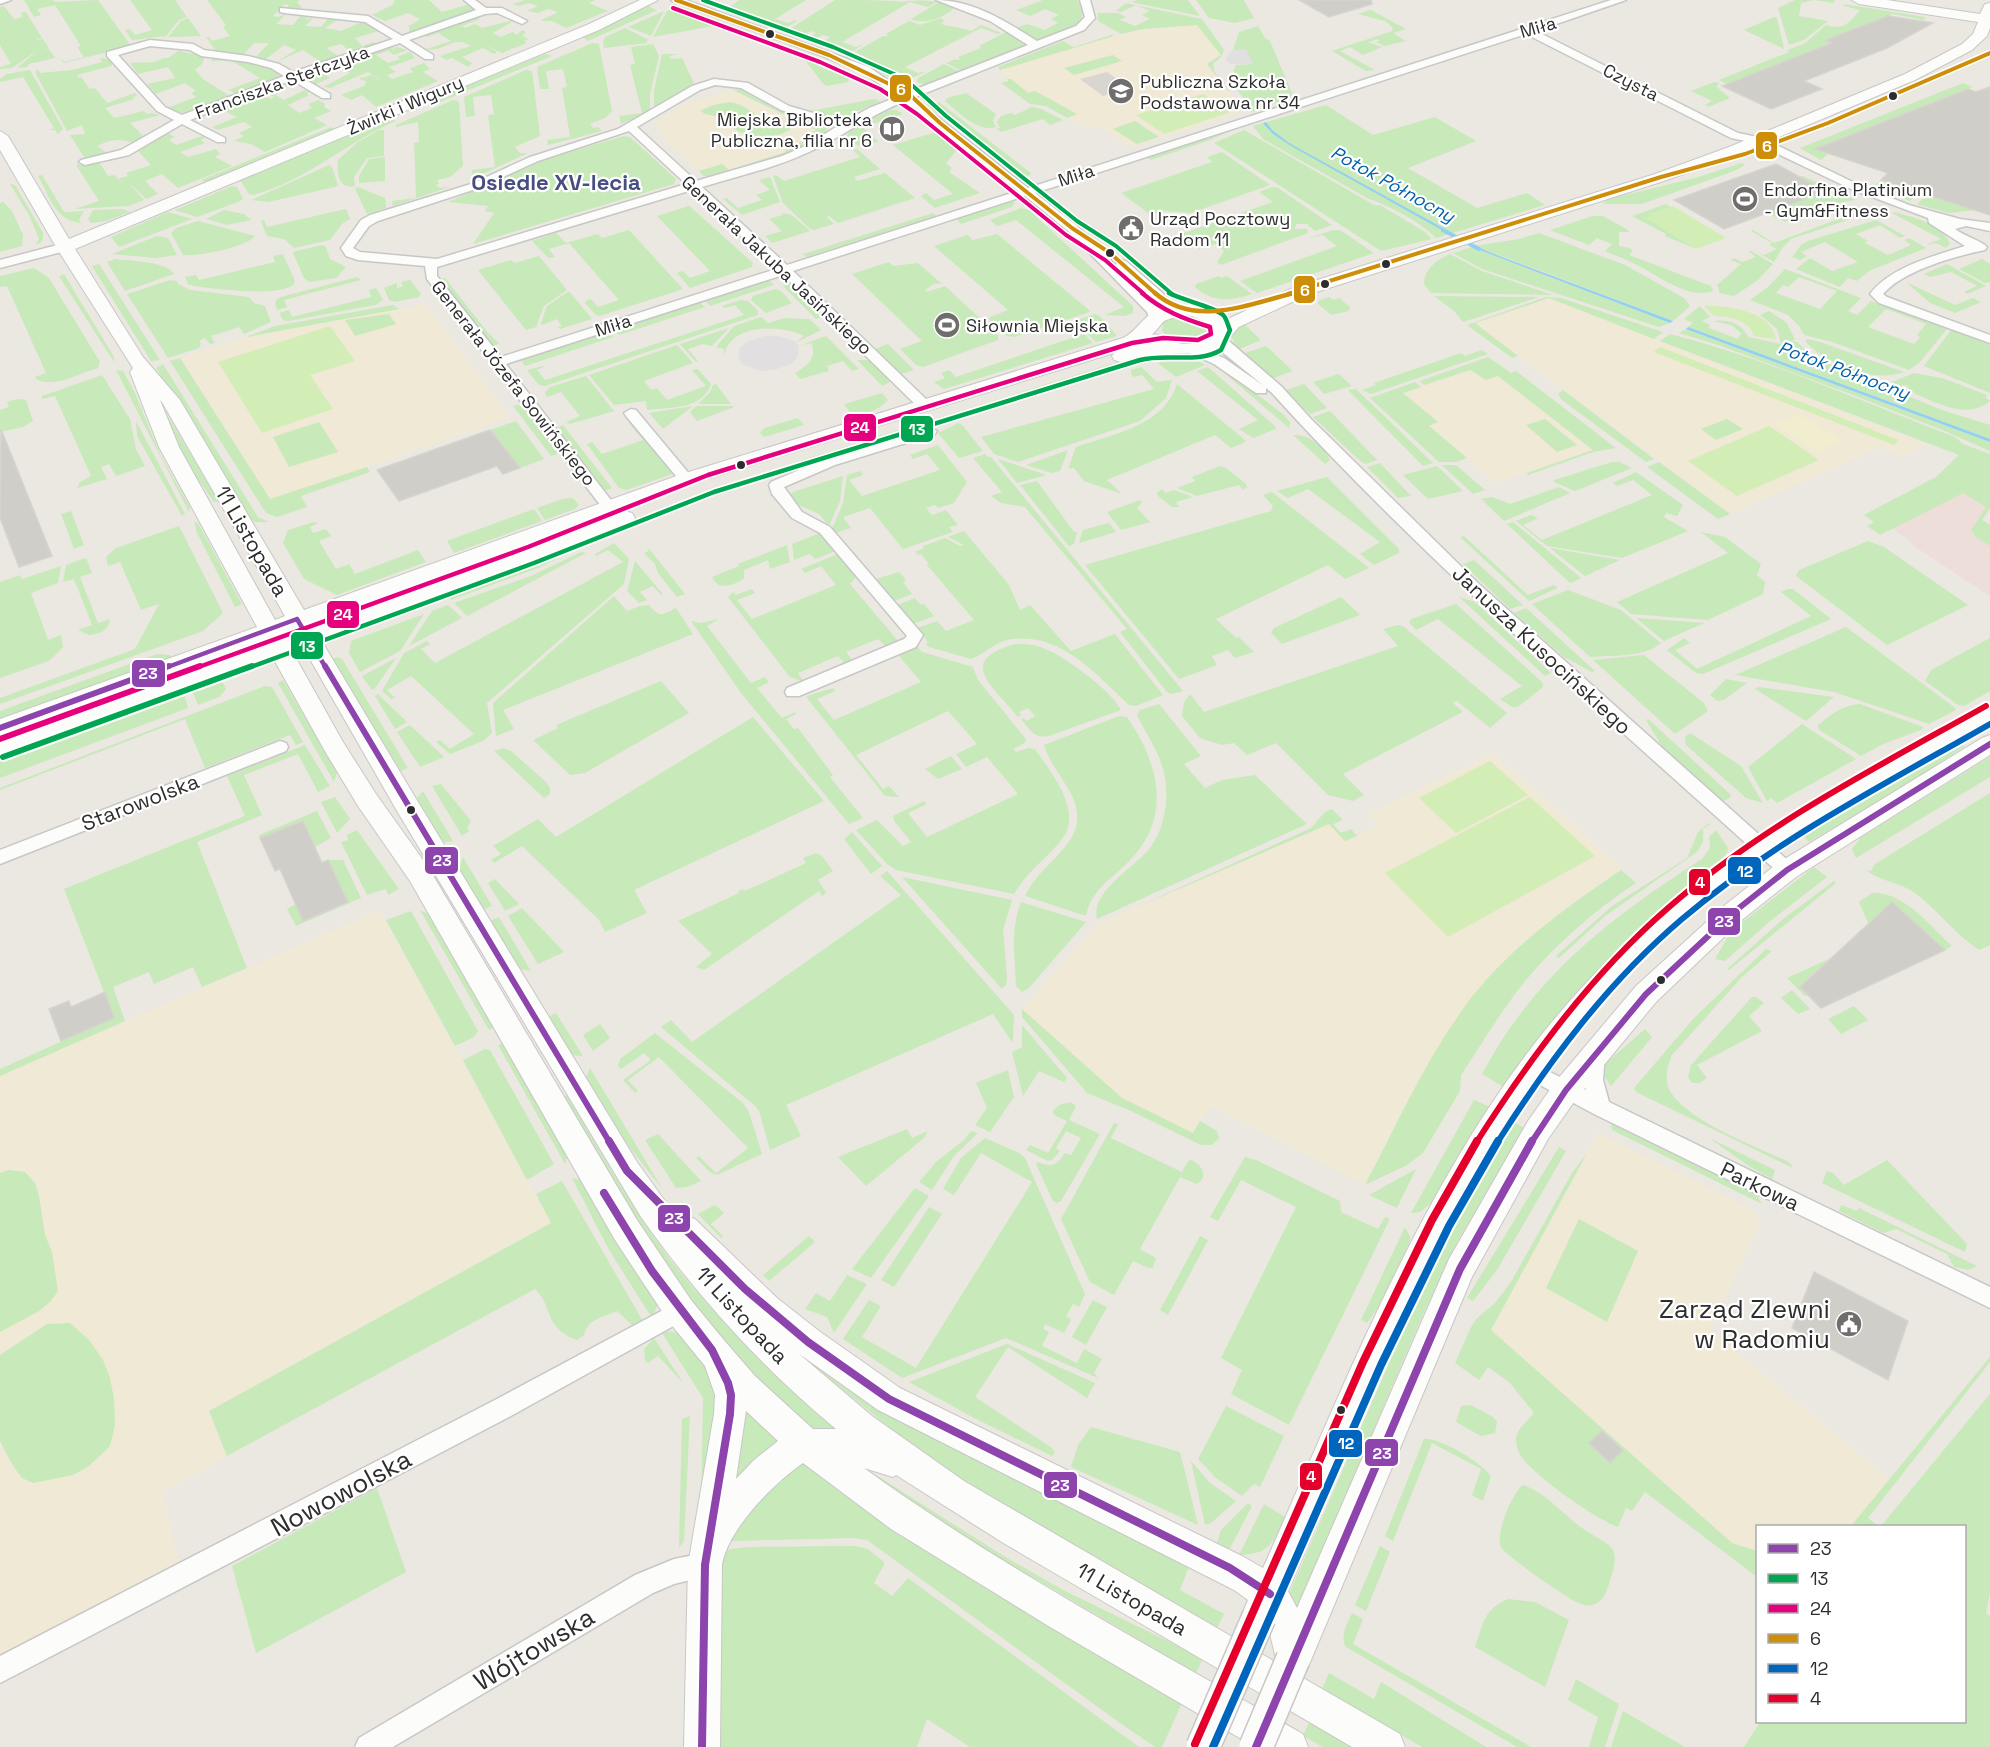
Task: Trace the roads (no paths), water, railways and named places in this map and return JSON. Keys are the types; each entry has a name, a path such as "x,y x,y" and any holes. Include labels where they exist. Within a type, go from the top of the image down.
{"street":[{"path":"0,1 6,0"},
{"path":"469,0 484,11 498,10 522,21"},
{"name":"Żwirki i Wigury","path":"0,264 65,247 594,27 651,0"},
{"path":"676,0 865,69 907,96 1072,228 1110,253 1163,300 1217,321 1220,337"},
{"path":"940,0 994,19 1037,46"},
{"path":"431,264 797,154 873,110 1075,31 1088,22 1090,14 1085,0"},
{"name":"Miła","path":"497,363 1621,0"},
{"path":"1859,0 1938,12 1968,22 1988,18"},
{"path":"1895,0 1988,18"},
{"path":"284,10 363,18 378,24 429,57"},
{"name":"Franciszka Stefczyka","path":"85,162 125,153 182,119 293,76 484,11"},
{"path":"614,513 686,479 1130,342 1144,334 1154,322 1175,310 1220,311 1301,291 1661,177 1715,164 1910,77 1967,47 1977,40 1988,18"},
{"name":"Czysta","path":"1526,30 1736,142"},
{"path":"222,140 161,109 111,54 150,43 196,48 201,53 270,65 326,96"},
{"path":"1661,177 1736,142 1763,143 1893,96 1990,53"},
{"name":"Generała Józefa Sowińskiego","path":"614,513 431,276 431,264 358,256 350,253 347,248 365,224 374,218 475,186 534,159 631,127 700,86 723,82 744,85 785,108 844,126"},
{"name":"Generała Jakuba Jasińskiego","path":"631,127 785,270 923,404"},
{"name":"11 Listopada","path":"0,136 65,247 136,360 170,400 302,628 627,1171 675,1241 703,1275 758,1335 827,1401 916,1468 997,1521 1387,1747"},
{"path":"1763,143 1844,183 1907,208 1956,236 1985,247"},
{"name":"Żwirki i Wigury","path":"47,216 72,225 109,223 158,207"},
{"path":"1990,227 1956,236 1883,286 1876,294 1883,300 1990,339"},
{"path":"1072,228 1153,311 1154,322 1150,330 1156,339 1171,347"},
{"path":"0,748 273,639 614,513 1134,352 1171,347 1190,350 1208,346 1233,323 1301,291"},
{"name":"Janusza Kusocińskiego","path":"1220,337 1227,349 1276,389 1306,422 1474,588 1737,828 1750,855"},
{"name":"Janusza Kusocińskiego","path":"1190,350 1219,361 1306,422"},
{"name":"11 Listopada","path":"136,360 169,447 273,639 355,782 422,880 626,1230 680,1311 712,1350 744,1387 808,1447 857,1485 1226,1736 1290,1747"},
{"path":"631,413 686,479"},
{"path":"793,692 910,643 915,635 825,530 796,515 775,489 776,485 839,459 930,431"},
{"path":"0,728 273,639"},
{"path":"1226,1736 1282,1629 1401,1296 1462,1178 1512,1098 1532,1071 1572,1020 1624,962 1697,897 1750,855 1990,714"},
{"path":"1226,1736 1282,1629 1460,1269 1538,1130 1566,1090 1646,994 1697,944 1787,870 1990,744"},
{"name":"Starowolska","path":"0,857 280,747"},
{"path":"1750,855 1787,870"},
{"path":"1595,1054 1593,1080 1601,1108"},
{"name":"Parkowa","path":"1532,1071 1601,1108 1990,1298"},
{"path":"627,1171 745,1289 808,1342 857,1378 889,1399 936,1424 1230,1568 1282,1629"},
{"name":"Nowowolska","path":"0,1670 501,1409 680,1311"},
{"name":"11 Listopada","path":"702,1747 708,1552 731,1395 723,1370 712,1350"},
{"path":"708,1552 730,1511 767,1472 794,1450 808,1447 856,1449 916,1468"},
{"name":"Wójtowska","path":"368,1747 644,1584 686,1567 708,1552"}],"water":[{"path":"1266,122 1272,130 1289,143 1452,233 1449,234 1291,146 1273,134 1263,123"},
{"path":"1475,246 1673,321 1670,323 1472,247"},
{"path":"1688,327 1990,439 1990,442 1686,329"}],"waterway":[{"name":"Potok Północny","path":"1443,230 1479,249"}],"place":[{"name":"Publiczna Szkoła Podstawowa nr 34","path":"1121,91"},
{"name":"Miejska Biblioteka Publiczna, filia nr 6","path":"892,129"},
{"name":"Endorfina Platinium - Gym&Fitness","path":"1745,199"},
{"name":"Urząd Pocztowy Radom 11","path":"1131,228"},
{"name":"Siłownia Miejska","path":"947,325"},
{"name":"Zarząd Zlewni w Radomiu","path":"1849,1324"}],"district":[{"name":"Osiedle XV-lecia","path":"556,182"}]}
